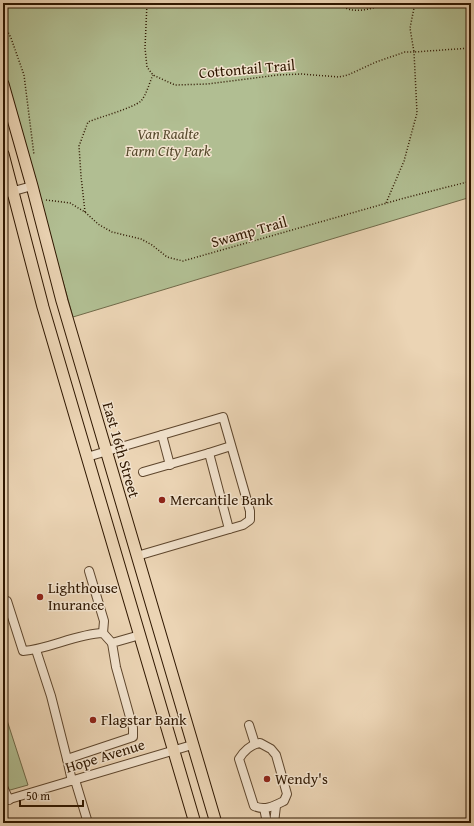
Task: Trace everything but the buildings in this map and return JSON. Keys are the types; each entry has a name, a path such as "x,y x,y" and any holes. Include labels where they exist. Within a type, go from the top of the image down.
{"main road":[{"name":"East 16th Street","path":"3,84 32,186 62,301 216,823"},
{"path":"3,154 8,193 44,307 195,823"}],"street":[{"path":"8,193 32,186"},
{"path":"87,457 223,417 250,511 250,520 243,525 137,556"},
{"path":"162,435 170,464"},
{"path":"143,472 231,446"},
{"path":"209,453 229,529"},
{"path":"67,759 133,737 133,728 116,668 112,643 103,633 104,621 89,571"},
{"path":"7,601 23,651 36,650 90,634 103,633"},
{"path":"112,643 140,635"},
{"path":"36,650 51,696 73,780 88,823"},
{"path":"248,725 255,744"},
{"path":"260,743 271,749 276,755 287,794 284,801 276,806 259,808 254,806 239,759 242,754 255,744 260,743"},
{"name":"Hope Avenue","path":"6,800 192,745"},
{"path":"3,787 6,800"},
{"path":"274,823 276,806"},
{"path":"264,808 267,823"}],"path":[{"path":"85,212 79,146 88,122 140,102 145,95 153,75 147,67 145,48 147,3"},
{"path":"339,3 342,7 352,10 373,8 386,3"},
{"path":"386,203 404,161 418,113 414,52 410,28 415,3"},
{"path":"3,22 11,38 24,75 34,155"},
{"name":"Cottontail Trail","path":"153,75 175,85 206,84 278,75 302,74 339,77 348,76 376,62 405,52 471,48"},
{"name":"Swamp Trail","path":"44,200 70,203 85,212 98,224 112,232 141,239 167,256 183,261 386,203 471,181"}],"green space":[{"name":"Van Raalte Farm City Park","path":"3,3 471,3 471,197 73,317 3,70"},
{"path":"3,708 28,785 3,792"}],"place":[{"name":"Mercantile Bank","path":"162,500"},
{"name":"Lighthouse Inurance","path":"40,597"},
{"name":"Flagstar Bank","path":"93,720"},
{"name":"Wendy's","path":"267,779"}]}
